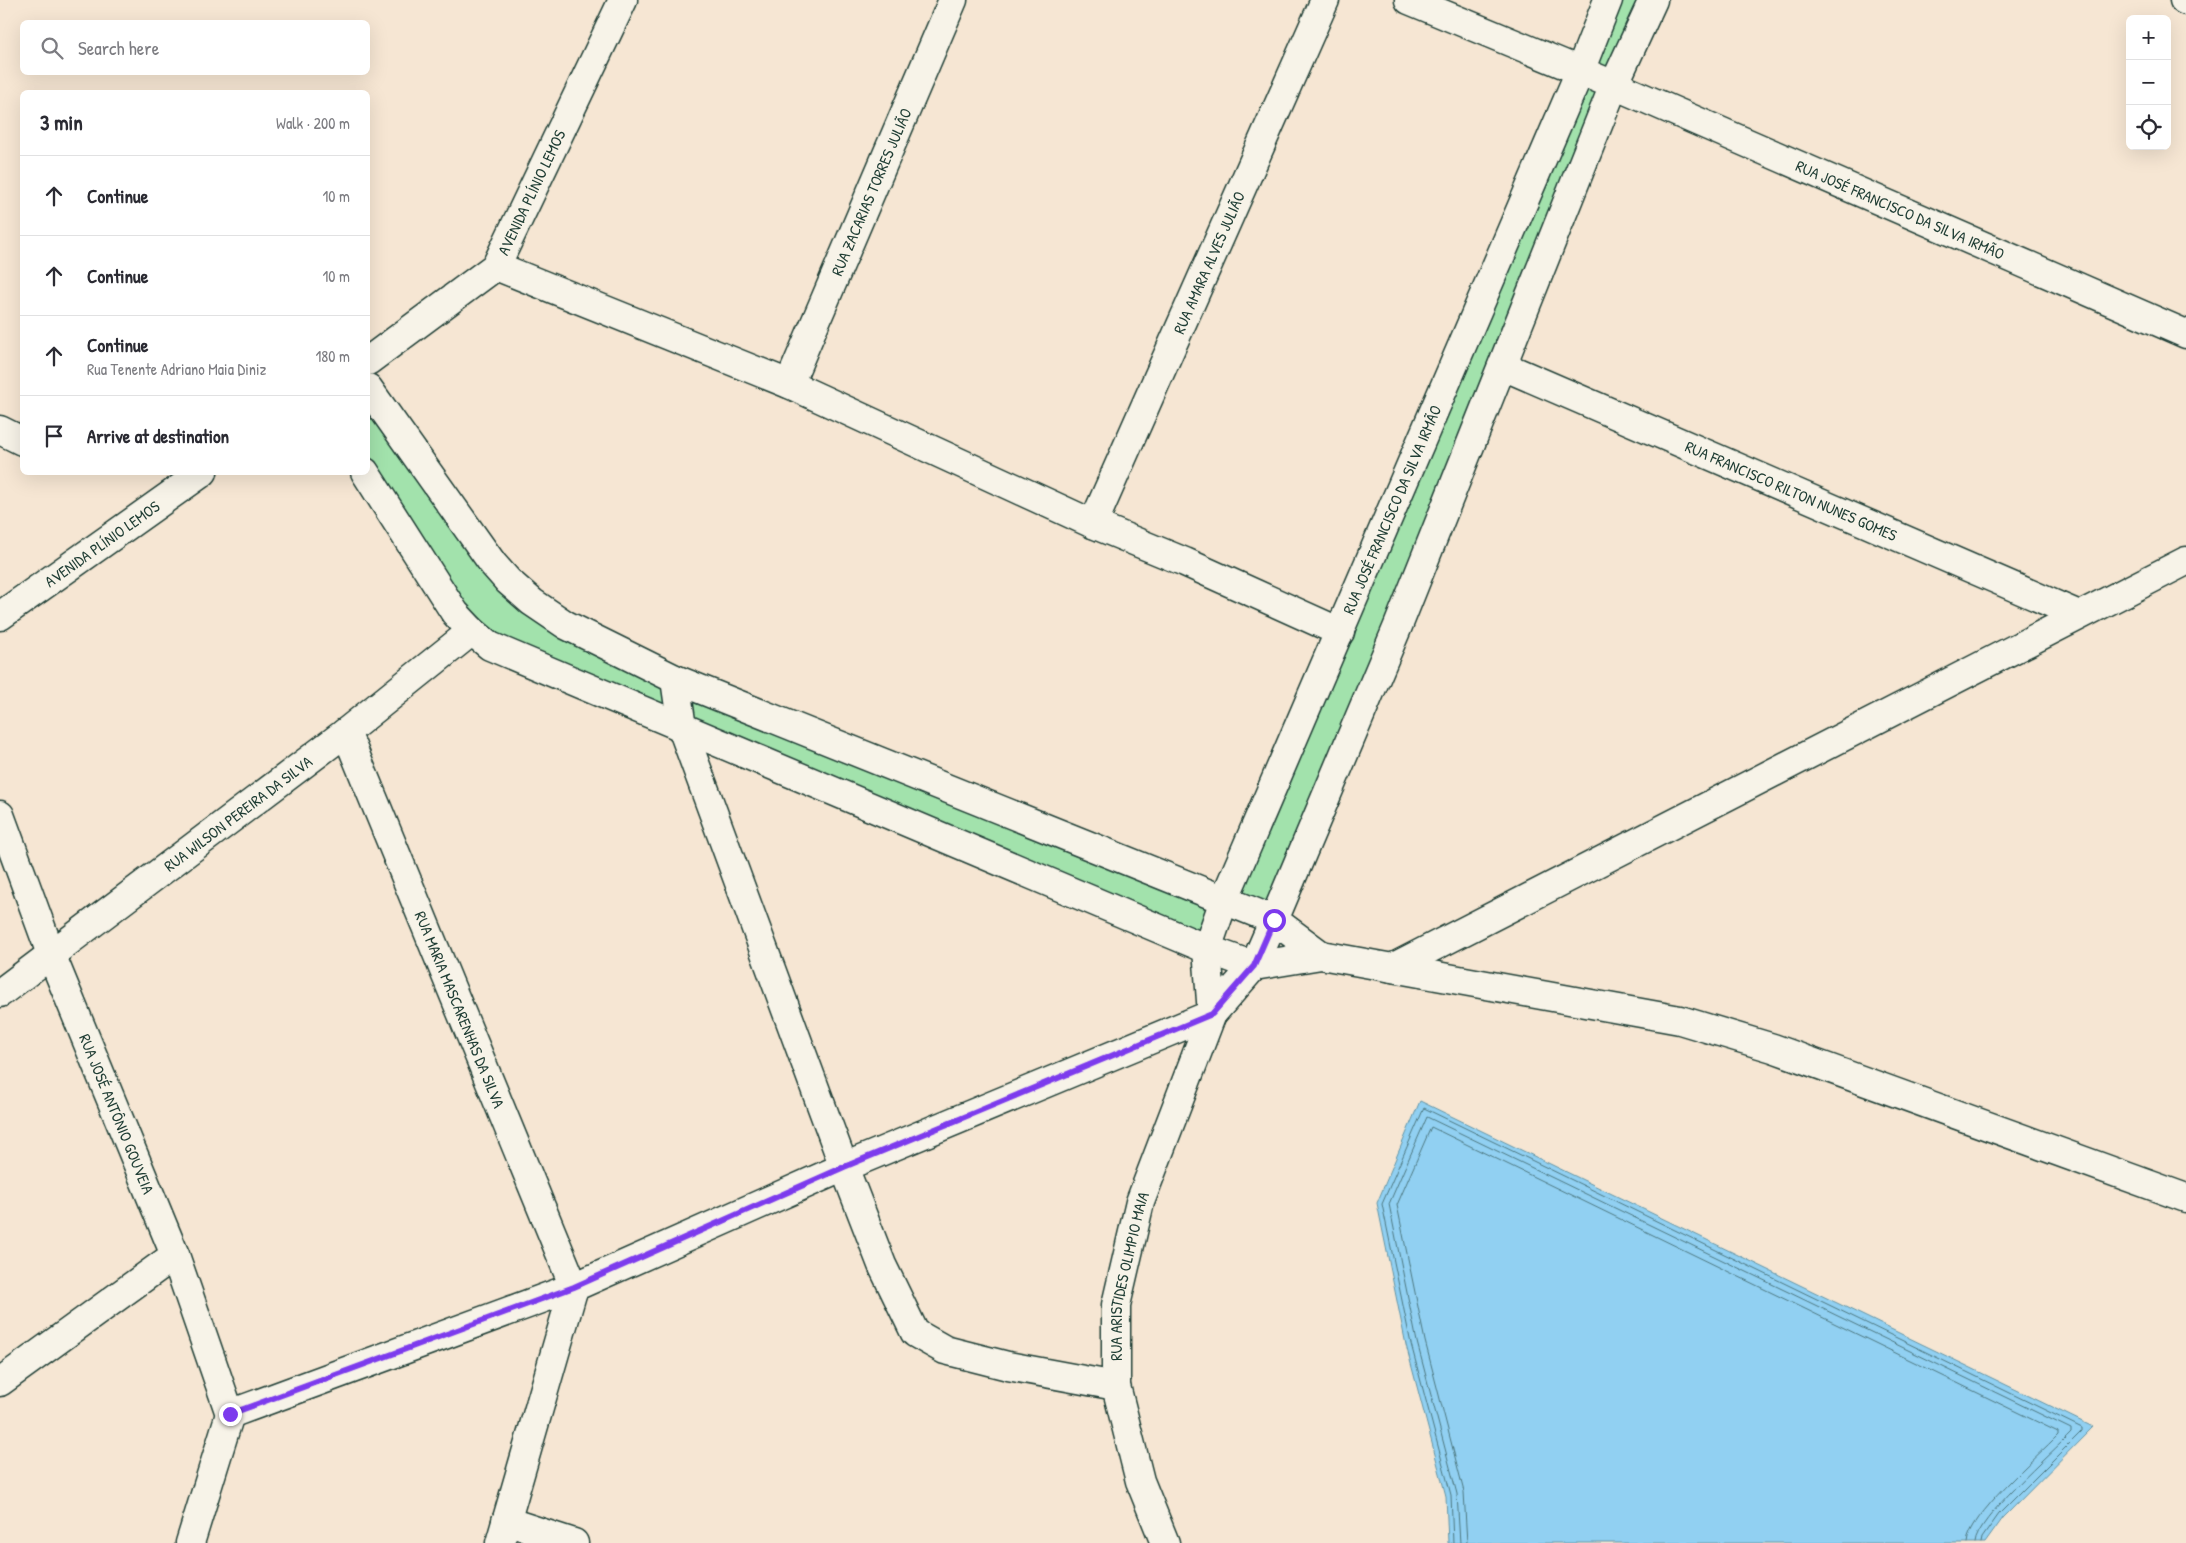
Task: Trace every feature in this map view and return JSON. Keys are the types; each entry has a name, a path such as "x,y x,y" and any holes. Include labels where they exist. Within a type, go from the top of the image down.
{"street":[{"name":"AVENIDA PLÍNIO LEMOS","path":"370,360 496,266 623,0"},
{"name":"RUA ZACARIAS TORRES JULIÃO","path":"789,384 953,0"},
{"name":"RUA AMARA ALVES JULIÃO","path":"1093,524 1325,0"},
{"name":"RUA JOSÉ FRANCISCO DA SILVA IRMÃO","path":"1409,0 1614,85 2186,334"},
{"name":"RUA JOSÉ FRANCISCO DA SILVA IRMÃO","path":"1207,949 1224,900 1580,71 1608,0"},
{"path":"190,1543 230,1414 574,1287 844,1167 1212,1014 1254,966 1398,626 1614,85 1653,0"},
{"path":"496,266 789,384 1093,524 1185,562 1340,632"},
{"name":"RUA FRANCISCO RILTON NUNES GOMES","path":"1503,366 2079,615"},
{"path":"370,391 493,564 508,581 532,602 566,625 675,680 1274,920 1321,956"},
{"path":"0,430 20,440"},
{"name":"AVENIDA PLÍNIO LEMOS","path":"0,616 199,475"},
{"path":"367,475 455,613 490,646 1207,949 1254,966 1321,956 1680,1020 1773,1048 2186,1198"},
{"path":"1392,968 2186,561"},
{"name":"RUA WILSON PEREIRA DA SILVA","path":"0,993 346,732 472,631"},
{"path":"675,680 682,728 844,1167 882,1265 915,1333 945,1350 1008,1366 1116,1386"},
{"name":"RUA MARIA MASCARENHAS DA SILVA","path":"346,732 574,1287"},
{"name":"RUA JOSÉ ANTÔNIO GOUVEIA","path":"0,815 51,954 174,1255 230,1414"},
{"path":"1207,949 1212,1014"},
{"name":"RUA ARISTIDES OLIMPIO MAIA","path":"1165,1543 1140,1481 1116,1386 1116,1305 1140,1202 1212,1014"},
{"path":"0,1382 174,1255"},
{"path":"574,1287 503,1532 574,1543"}],"green space":[{"path":"1613,0 1645,0 1272,912 1234,896"},
{"path":"370,407 537,616 1213,903 1202,936 501,641 463,611 370,466"}],"water":[{"path":"1420,1101 2093,1427 2003,1518 1985,1543 1448,1543 1446,1496 1406,1345 1377,1203"}],"route":[{"path":"230,1414 574,1287 844,1167 1212,1014 1254,966 1274,920"}]}
